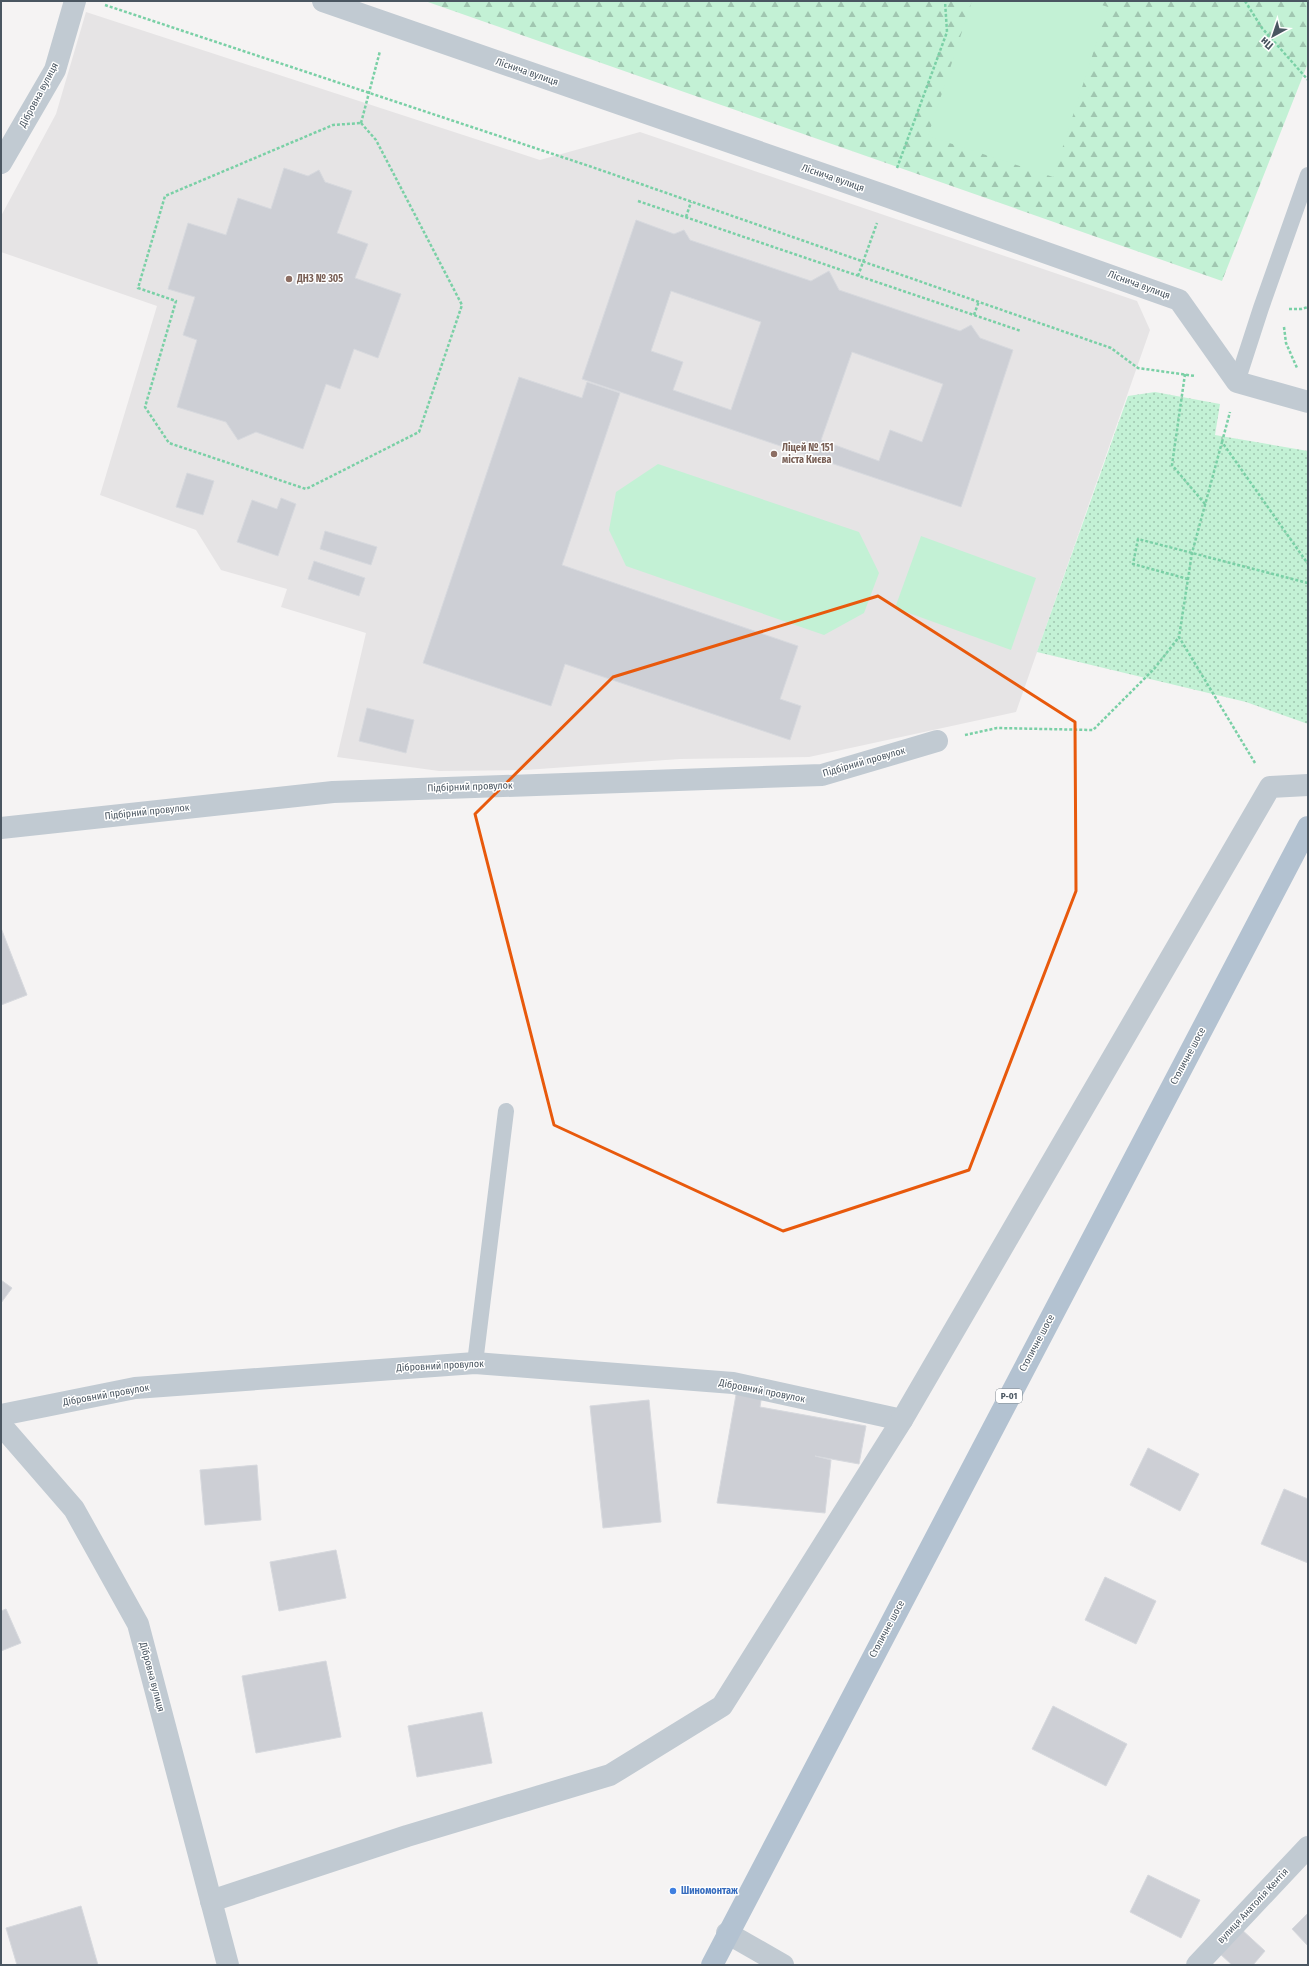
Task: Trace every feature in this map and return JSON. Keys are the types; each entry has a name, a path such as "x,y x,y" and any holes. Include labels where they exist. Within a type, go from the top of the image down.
{"main road":[{"name":"Столичне шосе","path":"712,1965 727,1933 1308,827"}],"street":[{"name":"Дібровна вулиця","path":"1,163 55,70 75,1"},
{"name":"Ліснича вулиця","path":"323,1 886,196 1179,300 1237,382"},
{"path":"1237,382 1308,402"},
{"name":"Підбірний провулок","path":"1,828 333,792 822,775 936,741"},
{"path":"211,1901 407,1836 610,1775 722,1706 902,1420 1270,787 1308,785"},
{"name":"Дібровний провулок","path":"1,1416 135,1388 475,1363 732,1383 902,1420"},
{"name":"Дібровна вулиця","path":"1,1425 74,1509 138,1624 228,1965"},
{"name":"вулиця Анатолія Кентія","path":"1197,1965 1308,1847"},
{"path":"727,1933 783,1965"}],"lane":[{"path":"1237,382 1308,175"},
{"path":"475,1363 506,1111"}],"path":[{"path":"858,276 947,32 945,2 948,1"},
{"path":"1245,1 1262,28 1308,80"},
{"path":"101,4 368,92 979,301 1112,348 1138,368"},
{"path":"361,122 368,92 388,24"},
{"path":"361,122 376,140 462,305 419,432 306,489 169,443 145,407 176,302 138,288 165,196 333,124 361,122"},
{"path":"638,201 1021,331"},
{"path":"686,217 691,202"},
{"path":"974,315 979,301"},
{"path":"1283,322 1286,343 1298,371"},
{"path":"1185,374 1172,465 1205,504"},
{"path":"936,741 997,728 1093,730 1154,669 1179,637 1192,553 1222,442 1308,564"},
{"path":"1188,579 1133,564 1138,539 1308,582"},
{"path":"1179,637 1270,787"}],"highlighted area":[{"path":"878,596 1075,722 1076,891 969,1170 783,1231 554,1125 475,814 613,677"}],"shaded area":[{"name":"Ліцей № 151 міста Києва","path":"86,12 540,160 640,132 1137,301 1150,330 1016,712 809,757 680,759 525,770 439,771 337,757 366,633 281,607 287,589 221,570 196,530 100,495 157,306 1,252 1,216 56,114"}],"green space":[{"path":"425,1 1308,1 1308,63 1222,281"},
{"path":"972,1 1089,1 1108,7 1053,177 928,136"},
{"path":"1155,392 1220,404 1215,435 1308,451 1308,724 1246,702 1037,652 1128,396"},
{"path":"658,464 859,532 879,573 864,613 824,635 626,566 609,530 616,492"},
{"path":"921,536 1036,578 1011,650 895,608"}],"building":[{"path":"284,168 308,176 319,170 325,182 352,191 337,233 368,244 355,278 401,294 378,358 354,349 340,389 326,384 303,449 256,432 238,440 226,422 177,407 197,340 183,335 195,297 168,289 188,223 226,235 238,198 271,209"},
{"path":"636,220 674,234 684,230 690,240 811,281 829,271 839,290 960,331 971,325 980,338 1013,350 961,507 582,379","holes":["671,291 761,322 731,410 673,390 683,362 651,351","852,352 943,384 922,442 890,430 879,461 821,440"]},
{"path":"519,377 582,398 587,382 620,393 562,565 798,646 780,699 801,706 790,740 565,664 551,706 423,663"},
{"path":"187,473 214,481 203,515 176,507"},
{"path":"281,498 296,504 278,556 237,542 252,500 277,509"},
{"path":"325,531 377,547 371,565 320,549"},
{"path":"314,561 365,578 359,596 308,579"},
{"path":"367,708 414,720 406,753 359,741"},
{"path":"1,928 27,995 1,1005"},
{"path":"1,1280 12,1288 1,1303"},
{"path":"737,1389 762,1394 760,1407 866,1426 859,1464 815,1456 831,1460 825,1513 717,1503"},
{"path":"649,1400 661,1522 603,1528 590,1406"},
{"path":"1148,1448 1199,1474 1180,1511 1130,1485"},
{"path":"257,1465 261,1520 205,1525 200,1470"},
{"path":"1284,1489 1308,1499 1308,1563 1261,1544"},
{"path":"336,1550 346,1598 279,1611 270,1562"},
{"path":"1105,1577 1156,1601 1136,1644 1085,1620"},
{"path":"6,1609 21,1643 1,1651 1,1611"},
{"path":"326,1661 341,1737 256,1753 242,1676"},
{"path":"1053,1706 1127,1744 1106,1786 1032,1749"},
{"path":"482,1712 492,1763 417,1777 408,1726"},
{"path":"1148,1875 1200,1900 1181,1938 1130,1912"},
{"path":"81,1906 98,1965 17,1965 6,1928"},
{"path":"1308,1913 1308,1946 1292,1929"},
{"path":"1240,1928 1265,1951 1253,1965 1232,1965 1218,1952"}],"place":[{"name":"ДНЗ № 305","path":"289,279"},
{"name":"Ліцей № 151 міста Києва","path":"774,454"},
{"name":"Шиномонтаж","path":"673,1891"}]}
